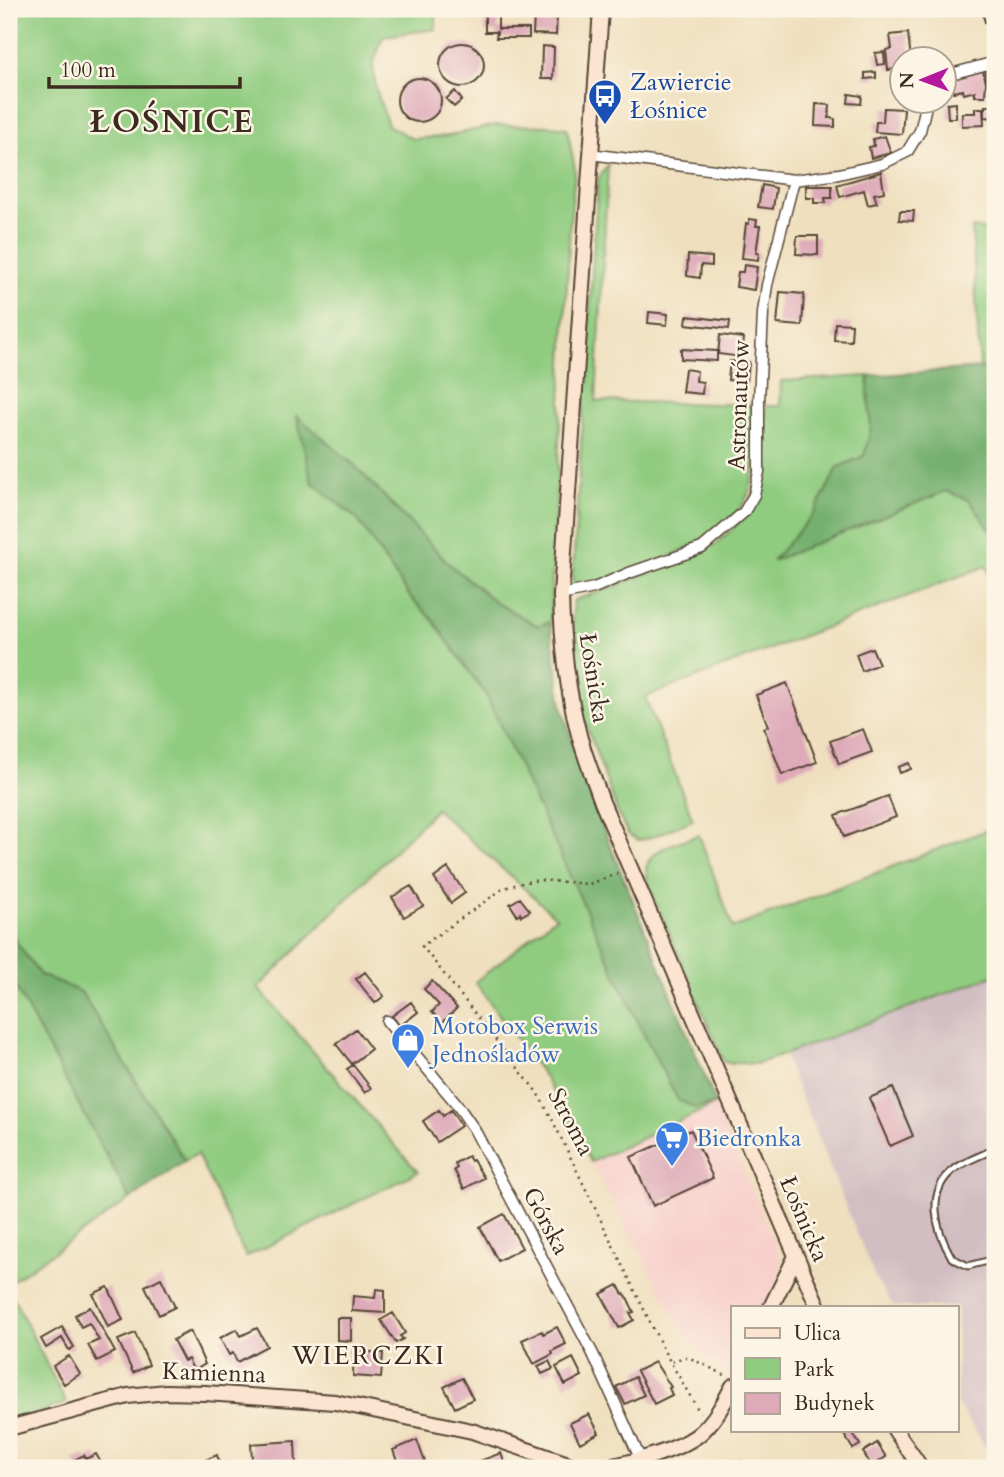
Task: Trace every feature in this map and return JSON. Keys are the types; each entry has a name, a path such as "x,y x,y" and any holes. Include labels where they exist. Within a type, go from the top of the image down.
{"street":[{"name":"Łośnicka","path":"601,9 561,595 569,686 579,735 602,802 818,1306"},
{"path":"958,72 995,62"},
{"path":"590,154 794,180 839,174 898,158 914,142 924,116"},
{"name":"Astronautów","path":"561,595 594,588 702,548 744,512 754,495 759,472 763,313 767,285 794,180"},
{"name":"Górska","path":"387,1021 456,1103 474,1129 593,1354 640,1458"},
{"path":"771,1306 795,1258"},
{"path":"596,1468 640,1458 691,1439 708,1425 731,1390"},
{"name":"Kamienna","path":"9,1429 128,1396 166,1392 243,1395 335,1402 472,1431 580,1468"},
{"path":"896,1432 921,1468"}],"lane":[{"path":"995,1149 972,1158 948,1175 935,1207 938,1226 952,1258 968,1266 995,1259"}],"path":[{"name":"Stroma","path":"630,869 589,884 539,880 505,888 422,946 536,1091 671,1362 708,1425"},
{"path":"671,1362 688,1357 731,1378"}],"shaded area":[{"path":"995,975 995,1461 958,1405 958,1306 893,1306 876,1280 784,1055"},
{"path":"716,1104 782,1261 778,1279 765,1306 731,1306 731,1368 722,1370 683,1332 591,1162"}],"green space":[{"path":"9,9 436,9 436,29 383,36 373,65 376,89 388,125 413,139 447,136 496,125 567,128 575,170 550,622 538,626 498,604 449,564 354,465 297,418 312,482 357,519 411,598 432,619 486,695 532,791 695,1108 716,1104 591,1162 544,1076 475,982 556,917 436,809 258,988 418,1172 246,1257 197,1154 185,1161 81,992 40,975 17,943 9,926"},
{"path":"608,165 596,401 755,405 755,464 747,497 736,514 718,530 671,556 574,589 572,586 598,179"},
{"path":"972,228 995,230 995,367 980,369"},
{"path":"995,367 995,536 969,500 946,491 772,561 815,512 838,467 864,456 871,428 869,376"},
{"path":"869,376 871,428 864,456 838,467 815,512 774,560 946,491 969,500 995,536 995,590 986,566 645,697 693,820 647,839 637,840 628,834 619,816 583,716 575,678 572,622 574,600 699,553 717,543 749,513 763,454 766,406 780,406 781,381"},
{"path":"297,416 354,465 449,564 498,604 538,626 550,622 562,707 583,779 716,1104 695,1108 678,1100 643,1033 486,695 432,619 411,598 357,519 312,482"},
{"path":"995,827 995,975 756,1064 724,1062 650,889 646,872 652,857 658,851 699,835 733,928"},
{"path":"9,926 17,943 40,975 81,992 185,1161 130,1199 9,975"},
{"path":"9,975 130,1199 9,1283"},
{"path":"9,1289 66,1403 35,1414 9,1419"}],"building":[{"path":"885,9 896,9 896,15 885,14"},
{"path":"981,9 995,9 995,12 987,15 989,21 985,22"},
{"path":"485,11 498,11 498,29 529,29 529,38 496,38 497,32 485,32"},
{"path":"534,14 557,15 556,35 533,34"},
{"path":"995,27 995,53 986,32"},
{"path":"908,33 909,46 892,46 890,35"},
{"path":"462,43 471,44 478,49 483,56 483,74 478,81 471,86 462,87 453,86 446,81 441,74 440,65 441,56 446,49 453,44"},
{"path":"542,46 554,47 553,79 541,79"},
{"path":"884,52 885,64 877,65 875,53"},
{"path":"995,66 995,80 988,82 985,68"},
{"path":"983,71 986,82 985,96 975,96 975,91 964,94 963,90 958,91 958,77"},
{"path":"876,72 876,78 865,79 865,73"},
{"path":"419,78 428,79 435,84 440,91 440,109 435,116 428,121 419,122 410,121 403,116 398,109 397,100 398,91 403,84 410,79"},
{"path":"455,91 462,100 454,107 446,99"},
{"path":"849,94 862,96 861,104 848,103"},
{"path":"816,104 830,105 829,118 835,119 835,127 815,126"},
{"path":"985,106 995,106 995,118 985,117"},
{"path":"884,108 888,108 888,116 903,116 902,134 875,132 876,122 883,122"},
{"path":"975,108 983,108 984,125 962,126 962,113 975,113"},
{"path":"885,136 891,153 871,158 869,147 874,146 873,139"},
{"path":"881,172 884,192 874,194 877,203 868,205 864,190 840,197 837,185"},
{"path":"762,185 776,188 773,209 758,207"},
{"path":"806,186 832,186 832,198 825,198 826,203 814,203 814,198 806,198"},
{"path":"900,211 914,211 913,221 899,220"},
{"path":"749,219 757,220 756,226 760,226 756,253 759,253 758,260 742,258 746,223 749,224"},
{"path":"797,236 818,236 818,255 796,254"},
{"path":"688,255 712,257 712,266 701,265 700,278 687,276"},
{"path":"744,265 757,267 754,290 736,287 738,272 743,272"},
{"path":"780,292 804,294 802,326 777,324"},
{"path":"649,312 668,314 667,325 648,323"},
{"path":"687,316 730,321 729,329 686,324"},
{"path":"835,323 852,324 851,341 834,340"},
{"path":"720,335 744,338 742,357 718,354"},
{"path":"681,349 717,351 717,361 681,359"},
{"path":"730,361 749,362 747,382 728,380"},
{"path":"685,369 697,371 696,381 703,382 702,394 682,392"},
{"path":"872,648 879,664 862,671 856,654"},
{"path":"787,683 817,762 782,775 764,728 768,726 756,695"},
{"path":"863,729 872,752 839,764 830,741"},
{"path":"909,763 911,769 900,773 898,767"},
{"path":"888,796 896,817 844,837 836,815"},
{"path":"448,868 465,893 451,903 434,878"},
{"path":"411,886 423,906 404,917 392,897"},
{"path":"520,898 530,911 521,916 520,913 517,915 510,904"},
{"path":"365,972 384,996 375,1003 356,979"},
{"path":"432,981 457,1008 442,1023 432,1012 439,1005 424,989"},
{"path":"411,1002 418,1012 400,1026 392,1016"},
{"path":"356,1029 371,1049 352,1064 336,1044"},
{"path":"353,1065 371,1088 365,1093 347,1069"},
{"path":"893,1088 913,1136 890,1146 869,1098"},
{"path":"439,1110 443,1116 451,1110 461,1126 437,1142 423,1121"},
{"name":"Biedronka","path":"691,1130 713,1178 653,1206 631,1157"},
{"path":"468,1156 484,1178 464,1189 454,1170 457,1168 455,1163"},
{"path":"995,1198 995,1218 988,1201"},
{"path":"504,1214 522,1248 498,1261 480,1227"},
{"path":"161,1278 175,1307 159,1315 145,1286"},
{"path":"618,1285 634,1312 630,1313 634,1320 619,1328 601,1294"},
{"path":"108,1287 123,1320 108,1327 93,1294"},
{"path":"376,1289 385,1290 385,1313 352,1311 353,1296 375,1298"},
{"path":"90,1307 115,1352 97,1361 88,1345 99,1340 89,1323 81,1327 75,1315"},
{"path":"393,1313 405,1333 400,1336 403,1339 396,1343 381,1320"},
{"path":"337,1318 351,1318 351,1341 337,1340"},
{"path":"62,1327 74,1347 69,1350 62,1338 46,1348 41,1339"},
{"path":"557,1327 566,1344 534,1364 522,1340"},
{"path":"257,1328 267,1346 237,1362 233,1353 229,1355 220,1338 237,1329 241,1336"},
{"path":"190,1331 205,1364 194,1371 188,1359 184,1361 173,1340"},
{"path":"135,1333 149,1365 133,1373 118,1340"},
{"path":"354,1351 383,1353 381,1378 353,1376"},
{"path":"69,1356 80,1374 64,1384 53,1366"},
{"path":"573,1358 582,1376 565,1385 556,1367"},
{"path":"549,1361 553,1369 542,1374 538,1366"},
{"path":"655,1362 671,1387 669,1388 672,1395 654,1404 637,1371"},
{"path":"635,1377 644,1395 625,1404 616,1387"},
{"path":"462,1378 473,1399 455,1408 444,1387"},
{"path":"589,1414 599,1433 580,1443 570,1423"},
{"path":"842,1432 852,1432 860,1445 853,1449"},
{"path":"417,1440 425,1462 403,1468 401,1462 398,1464 393,1450"},
{"path":"295,1441 296,1466 267,1468 267,1459 252,1460 251,1444"},
{"path":"877,1443 886,1457 873,1465 875,1468 864,1468 869,1462 863,1452"},
{"path":"501,1453 506,1468 479,1468 477,1462"},
{"path":"96,1454 104,1468 78,1468 74,1460 84,1455 86,1459"},
{"path":"217,1455 220,1464 226,1462 228,1468 208,1468 205,1460"},
{"path":"735,1460 736,1463 742,1461 745,1468 724,1468 723,1465"}],"place":[{"name":"Zawiercie Łośnice","path":"605,126"},
{"name":"Motobox Serwis Jednośladów","path":"408,1070"},
{"name":"Biedronka","path":"672,1168"}],"district":[{"name":"ŁOŚNICE","path":"172,122"},
{"name":"WIERCZKI","path":"369,1355"}]}
